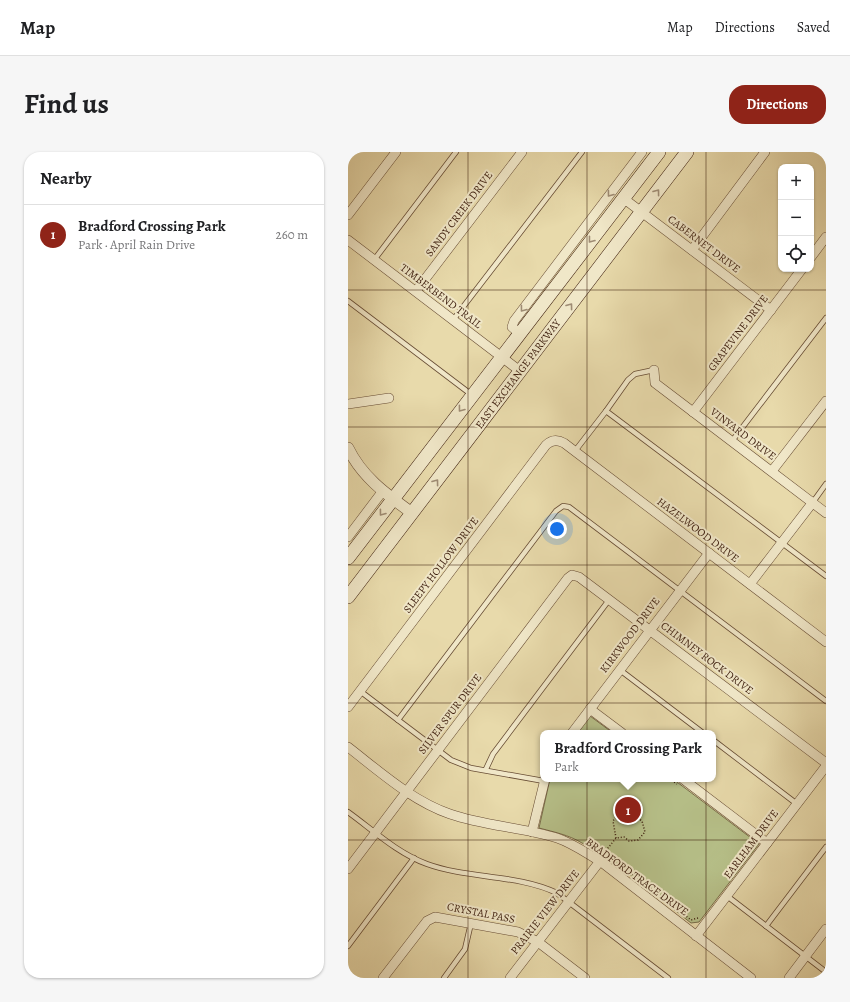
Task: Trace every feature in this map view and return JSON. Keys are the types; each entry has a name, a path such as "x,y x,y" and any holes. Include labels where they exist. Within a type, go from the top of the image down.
{"main road":[{"path":"348,558 388,495 472,395 659,152"},
{"name":"EAST EXCHANGE PARKWAY","path":"348,597 687,152"}],"street":[{"path":"348,215 396,152"},
{"name":"SANDY CREEK DRIVE","path":"416,292 522,152"},
{"path":"519,333 512,327 514,321 642,152"},
{"path":"692,250 765,152"},
{"name":"CABERNET DRIVE","path":"624,198 771,310"},
{"path":"814,253 826,237"},
{"name":"TIMBERBEND TRAIL","path":"348,240 520,371"},
{"name":"GRAPEVINE DRIVE","path":"693,412 800,272"},
{"name":"VINYARD DRIVE","path":"654,370 655,383 826,513"},
{"path":"348,404 389,398"},
{"path":"772,471 826,401"},
{"name":"HAZELWOOD DRIVE","path":"555,440 560,441 575,451 826,642"},
{"name":"SLEEPY HOLLOW DRIVE","path":"348,707 546,446 555,440"},
{"path":"348,448 360,468 388,495 412,513"},
{"path":"348,537 388,495"},
{"path":"750,584 812,502"},
{"name":"KIRKWOOD DRIVE","path":"574,730 709,553"},
{"name":"CHIMNEY ROCK DRIVE","path":"572,575 579,577 610,600 826,765"},
{"name":"SILVER SPUR DRIVE","path":"348,869 568,578 572,575"},
{"path":"590,709 618,730"},
{"name":"BRADFORD TRACE DRIVE","path":"348,747 407,791 432,806 462,818 532,832 564,841 602,857 696,936 751,978"},
{"name":"EARLHAM DRIVE","path":"696,936 826,765"},
{"path":"532,832 544,782"},
{"path":"687,782 767,843"},
{"name":"PRAIRIE VIEW DRIVE","path":"510,978 602,857"},
{"name":"CRYSTAL PASS","path":"383,978 430,918 439,917 518,932 538,942 585,978"},
{"path":"789,978 826,929"}],"lane":[{"path":"374,260 456,152"},
{"path":"454,320 582,152"},
{"path":"348,301 472,395"},
{"path":"732,441 826,318"},
{"path":"575,451 628,380 635,374 654,370"},
{"path":"606,410 826,576"},
{"path":"812,502 826,484"},
{"path":"398,720 556,511 563,506 569,508 680,590 826,701"},
{"path":"486,769 493,754 610,600"},
{"path":"620,670 699,730"},
{"path":"360,691 451,760 471,768 486,769 540,779"},
{"path":"716,742 797,804"},
{"path":"348,812 414,858 442,868 542,887 557,893 668,978"},
{"path":"766,926 826,847"},
{"path":"348,946 414,858"},
{"path":"727,896 826,972"},
{"path":"444,978 465,949 471,923"}],"path":[{"path":"602,857 616,838 613,821 622,809 625,809 642,821 645,832 638,840 629,841 624,837 616,838"},
{"path":"739,865 753,847 752,841"},
{"path":"586,842 602,857 691,920 698,919 702,913"}],"green space":[{"path":"590,716 609,730 579,730"},
{"path":"549,782 677,782 759,844 699,922 691,923 611,861 572,838 539,828"}],"place":[{"name":"Bradford Crossing Park","path":"628,810"}]}
